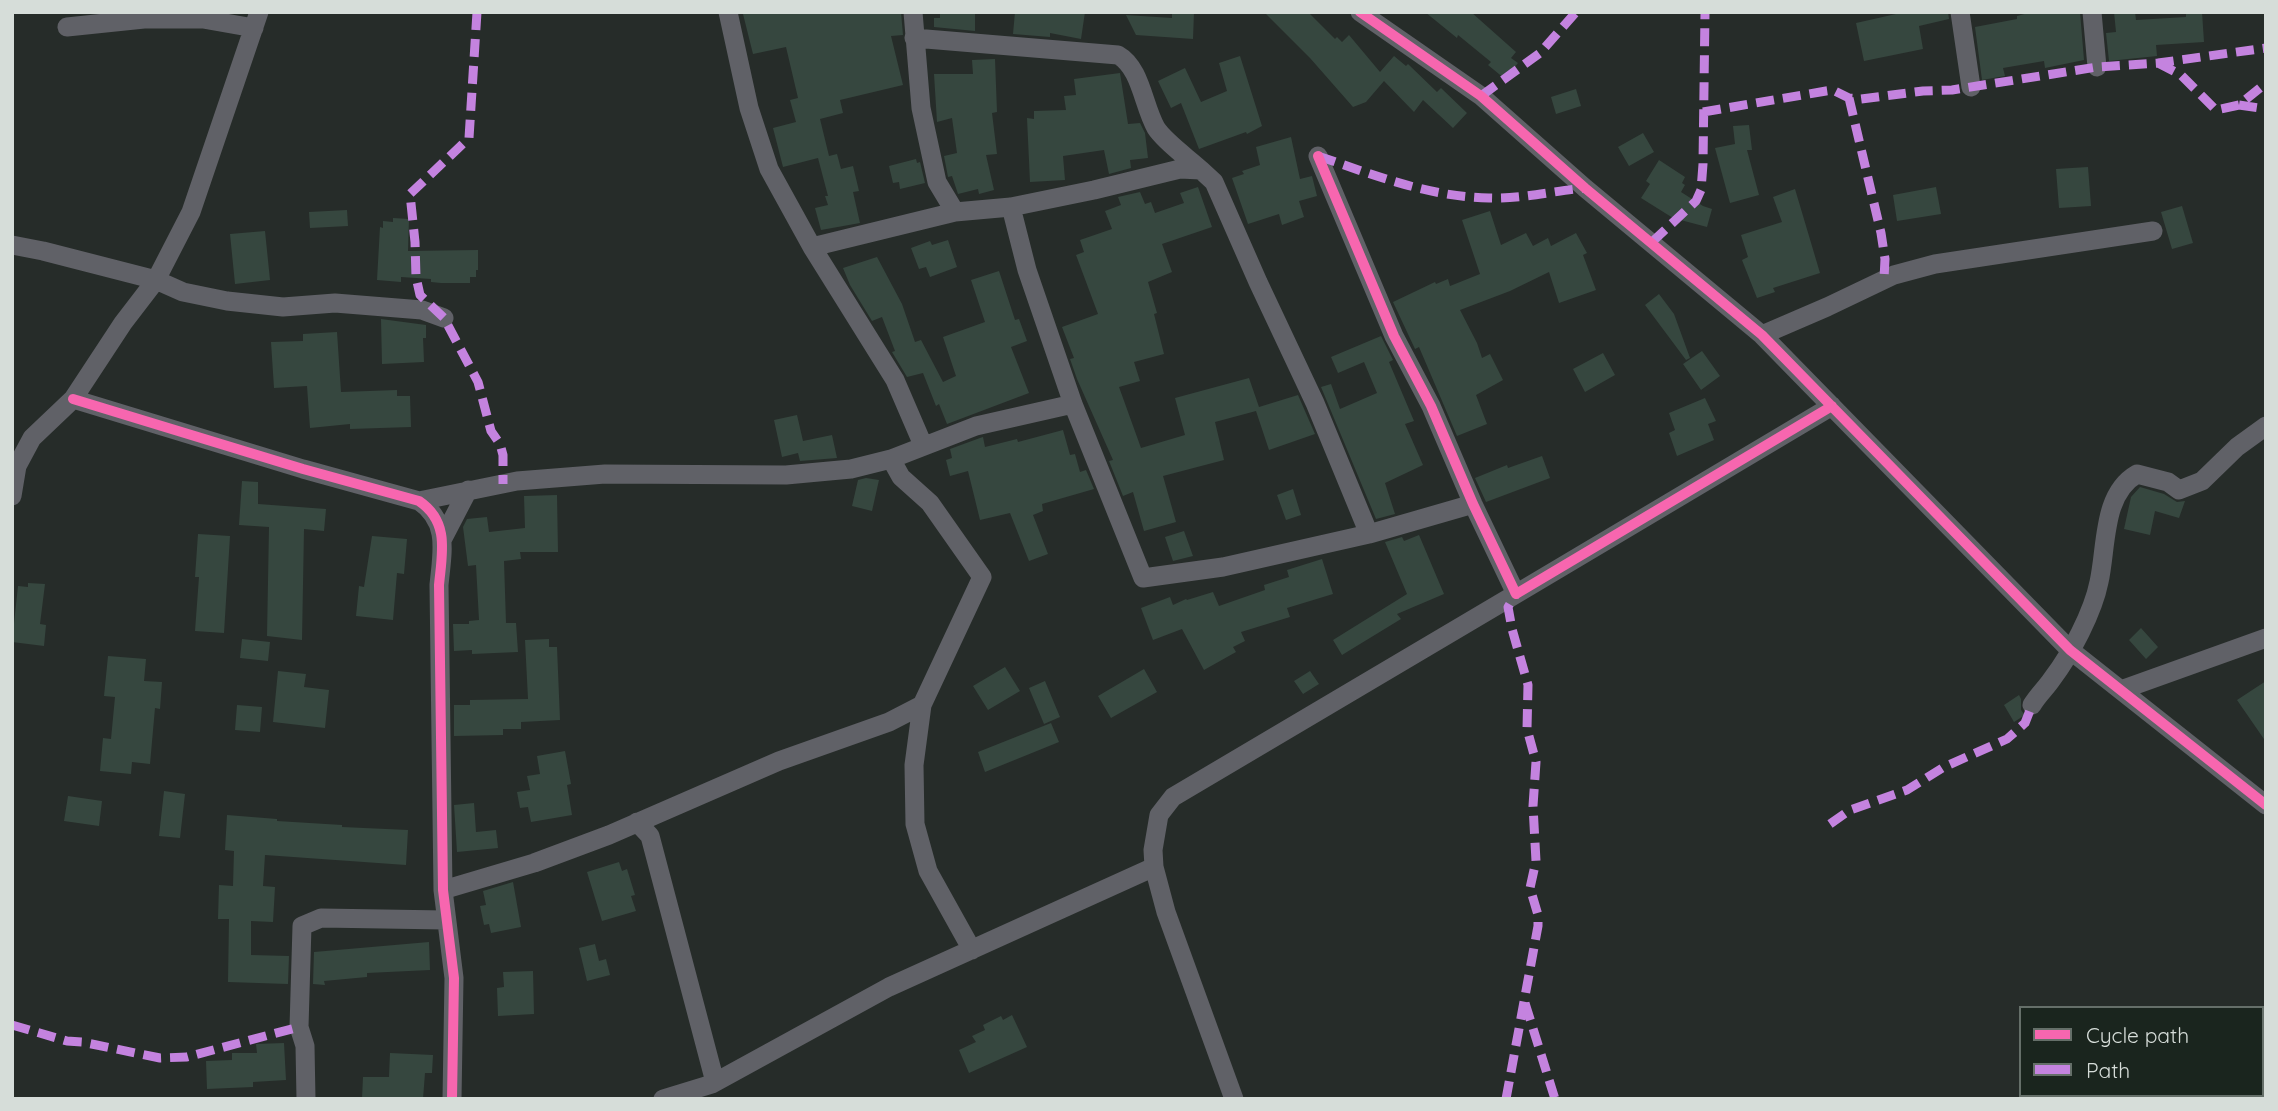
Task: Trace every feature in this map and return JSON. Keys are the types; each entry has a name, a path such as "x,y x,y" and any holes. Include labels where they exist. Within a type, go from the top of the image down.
{"street":[{"path":"727,12 749,108 769,169 812,247 905,397 912,423 923,445"},
{"path":"913,12 921,108 937,182 956,212"},
{"path":"1360,12 1481,96 1585,188 1762,335 2070,650 2266,806"},
{"path":"1960,12 1971,88"},
{"path":"2092,12 2098,67"},
{"path":"12,496 18,466 32,438 73,399 123,323 156,280 191,212 256,20 144,19 66,26"},
{"path":"914,38 1118,55 1126,59 1157,130 1214,182 1315,403 1369,534"},
{"path":"1318,156 1394,336 1431,406 1473,504 1516,594"},
{"path":"812,247 956,212 1011,207 1180,169 1201,170"},
{"path":"1011,207 1027,270 1073,404 1143,578 1223,568 1369,534 1473,504"},
{"path":"1762,335 1894,275 1935,264 2153,231"},
{"path":"12,245 156,280 183,292 228,301 283,307 335,303 422,310 444,318"},
{"path":"73,399 290,466 419,501 429,508 443,538"},
{"path":"419,501 517,481 605,474 786,475 851,469 891,459 976,426 1073,404"},
{"path":"1234,1099 1166,912 1154,867 1153,850 1159,815 1173,797 1832,407"},
{"path":"2032,705 2053,678 2088,615 2099,583 2115,495 2125,480 2137,474 2168,482 2179,490 2202,481 2237,447 2266,426"},
{"path":"891,459 901,477 930,503 982,577 922,705 914,765 915,824 928,871 972,950"},
{"path":"453,1098 454,978 443,890 439,585 443,538 467,490"},
{"path":"2121,690 2266,638"},
{"path":"443,890 534,863 609,835 779,761 889,722 922,705"},
{"path":"636,822 650,836 715,1082"},
{"path":"663,1099 695,1094 889,988 1154,867"},
{"path":"306,1099 305,1046 299,1027 302,926 320,918 446,920"}],"building":[{"path":"901,12 903,35 891,36 903,85 840,100 843,113 820,119 829,156 837,154 841,169 853,166 859,191 853,192 860,223 821,230 815,208 828,205 825,196 828,196 818,158 783,167 773,128 796,122 790,100 798,98 786,47 753,54 743,14"},
{"path":"940,12 975,12 975,31 934,27 934,18 940,18"},
{"path":"1015,12 1085,12 1081,39 1050,33 1050,37 1013,34"},
{"path":"1172,12 1194,12 1193,39 1136,35 1126,15 1172,18"},
{"path":"1264,12 1308,12 1335,39 1337,37 1342,42 1349,35 1380,72 1394,56 1406,66 1408,64 1437,92 1441,88 1467,113 1453,128 1423,100 1414,112 1384,81 1366,102 1353,107 1310,58"},
{"path":"1425,12 1471,12 1516,52 1511,58 1518,63 1505,79 1488,65 1491,62"},
{"path":"1895,12 1948,12 1949,19 1919,26 1923,49 1864,61 1856,23 1896,14"},
{"path":"2032,12 2080,12 2084,60 2045,68 2044,61 2003,68 2005,76 1982,80 1975,27 2017,19 2017,16"},
{"path":"2114,12 2135,12 2136,20 2186,17 2186,12 2202,12 2204,42 2156,45 2157,56 2109,61 2106,33 2116,32"},
{"path":"1240,56 1262,126 1247,134 1246,132 1199,149 1181,103 1171,108 1158,81 1185,68 1201,102 1227,91 1219,63"},
{"path":"995,59 997,112 992,113 997,154 986,155 994,190 979,194 978,189 958,194 952,176 948,177 944,156 957,153 952,118 937,122 934,74 973,74 972,60"},
{"path":"1120,73 1128,124 1140,123 1145,133 1148,158 1130,160 1131,168 1109,174 1104,150 1063,156 1065,180 1030,182 1027,118 1034,119 1034,111 1066,110 1064,96 1076,95 1074,79"},
{"path":"1576,89 1581,106 1556,114 1551,97"},
{"path":"1749,125 1752,150 1747,150 1759,195 1730,203 1715,148 1735,144 1733,126"},
{"path":"1643,133 1654,152 1629,166 1618,147"},
{"path":"1291,137 1300,179 1312,176 1317,196 1299,201 1304,217 1282,225 1279,214 1248,224 1232,178 1244,174 1242,171 1260,165 1256,147"},
{"path":"916,159 917,163 920,162 925,183 900,189 899,182 893,183 889,166"},
{"path":"1659,160 1685,177 1681,192 1712,209 1707,227 1673,218 1641,198 1650,184 1646,181"},
{"path":"2088,167 2091,206 2059,208 2056,169"},
{"path":"1198,187 1212,227 1162,244 1172,272 1148,282 1164,354 1134,362 1140,381 1119,387 1141,448 1185,435 1175,398 1249,378 1259,407 1298,395 1315,434 1269,450 1256,411 1215,422 1224,460 1163,476 1176,522 1144,531 1133,492 1123,496 1109,461 1113,460 1077,379 1070,359 1074,358 1062,327 1098,314 1076,255 1084,252 1080,240 1112,229 1105,211 1121,205 1118,197 1140,192 1145,204 1151,202 1155,213 1184,203 1180,193"},
{"path":"1936,187 1941,214 1897,221 1893,195"},
{"path":"1795,189 1820,273 1773,288 1775,292 1757,298 1742,260 1748,257 1741,235 1782,222 1773,197"},
{"path":"2182,206 2193,243 2172,249 2161,212"},
{"path":"347,210 348,226 310,228 309,212"},
{"path":"1490,211 1501,245 1526,233 1533,246 1548,238 1551,246 1576,233 1587,253 1583,255 1596,290 1559,303 1549,272 1510,291 1460,310 1482,358 1490,354 1503,380 1476,395 1487,424 1457,436 1419,347 1415,349 1393,302 1435,282 1436,284 1448,279 1450,286 1480,274 1462,220"},
{"path":"393,218 409,219 408,251 478,250 476,277 470,277 470,283 441,283 431,282 431,279 401,277 401,282 377,280 380,227 383,228 383,221 393,222"},
{"path":"265,231 270,280 235,284 230,234"},
{"path":"948,240 957,267 930,277 926,267 919,269 911,248 930,241 932,245"},
{"path":"877,257 902,304 915,342 921,340 943,382 956,376 943,337 985,322 971,280 999,271 1015,320 1019,319 1027,341 1011,347 1029,393 947,424 939,404 936,406 923,373 907,377 892,352 895,351 882,317 872,321 843,268"},
{"path":"1659,294 1674,314 1690,358 1686,360 1645,305"},
{"path":"381,319 426,325 426,338 423,338 424,362 382,364"},
{"path":"337,332 341,392 397,390 397,396 410,396 411,427 350,429 350,424 310,428 307,386 274,388 271,342 303,341 303,334"},
{"path":"1381,336 1393,360 1389,362 1414,421 1405,424 1423,465 1385,483 1395,514 1376,519 1321,387 1331,384 1340,409 1377,393 1364,362 1338,373 1331,357"},
{"path":"1702,351 1720,376 1701,390 1683,364"},
{"path":"1603,353 1615,375 1585,392 1573,369"},
{"path":"1705,398 1716,421 1708,424 1714,440 1677,456 1669,433 1675,430 1669,413"},
{"path":"797,415 803,441 832,435 837,458 800,461 798,453 782,457 774,420"},
{"path":"1063,430 1070,455 1075,454 1080,472 1086,470 1094,489 1042,504 1043,511 1033,515 1048,554 1029,561 1010,513 980,520 968,471 950,476 946,460 952,458 950,449 983,437 985,447 1017,439 1018,442"},
{"path":"1542,456 1550,478 1486,502 1475,478 1507,465 1508,468"},
{"path":"858,480 879,480 872,511 852,506"},
{"path":"242,481 258,482 258,504 326,509 324,531 304,529 302,640 267,636 269,527 239,525"},
{"path":"2140,487 2164,494 2177,502 2185,501 2179,518 2155,511 2150,535 2124,529 2131,497"},
{"path":"1293,489 1301,515 1286,520 1277,495"},
{"path":"557,495 558,552 520,552 521,559 504,561 506,623 516,623 518,652 472,654 472,650 454,651 453,624 469,624 469,621 479,620 476,565 468,566 463,527 467,519 487,517 489,532 525,528 524,496"},
{"path":"1184,531 1193,556 1173,561 1165,537"},
{"path":"198,534 230,536 224,633 195,631 199,577 195,577"},
{"path":"1419,535 1444,594 1397,614 1401,619 1342,655 1333,640 1407,594 1385,542 1402,537 1404,541"},
{"path":"372,536 407,539 404,574 397,573 393,620 356,616 359,586 364,587"},
{"path":"1322,559 1333,594 1287,608 1290,617 1241,632 1245,641 1233,647 1236,652 1204,670 1182,629 1153,640 1141,608 1170,597 1173,605 1213,592 1219,606 1265,590 1264,585 1289,577 1287,570"},
{"path":"28,583 45,584 40,624 46,625 44,646 12,642 18,586 28,587"},
{"path":"2141,628 2158,647 2146,659 2129,640"},
{"path":"242,639 270,642 268,661 240,658"},
{"path":"549,639 549,647 557,647 560,720 521,722 521,729 503,729 503,735 454,736 454,705 470,705 470,700 528,699 525,640"},
{"path":"108,656 146,659 144,681 162,682 160,709 155,708 150,764 132,762 131,774 100,771 103,738 111,739 115,697 104,696"},
{"path":"1005,667 1020,691 988,710 973,686"},
{"path":"1144,669 1157,692 1111,718 1098,696"},
{"path":"278,671 306,674 304,687 329,690 325,728 273,722"},
{"path":"1310,671 1319,684 1303,694 1294,681"},
{"path":"1045,681 1060,717 1044,724 1029,688"},
{"path":"2266,681 2266,742 2237,700"},
{"path":"2019,695 2021,710 2025,715 2014,722 2004,705"},
{"path":"237,705 262,707 260,732 235,730"},
{"path":"1051,723 1059,742 985,772 978,752"},
{"path":"565,751 571,784 567,785 572,815 531,822 528,807 520,808 517,792 530,790 527,776 540,774 537,756"},
{"path":"164,791 185,794 180,838 159,836"},
{"path":"68,796 102,801 99,826 64,821"},
{"path":"474,803 476,832 496,830 498,848 457,852 454,805"},
{"path":"227,815 342,827 408,830 406,865 265,855 263,886 275,887 273,922 251,921 251,955 289,956 288,984 228,982 229,919 218,919 219,885 233,886 234,851 225,850"},
{"path":"619,862 622,871 627,869 635,895 631,896 636,911 602,921 587,872"},
{"path":"513,882 521,927 491,933 489,924 484,925 480,906 486,905 483,891"},
{"path":"429,942 430,970 367,973 367,977 324,981 325,985 313,984 314,952"},
{"path":"595,944 599,961 606,959 610,975 587,981 579,948"},
{"path":"533,971 534,1014 498,1016 497,988 504,987 503,972"},
{"path":"1012,1015 1027,1047 969,1073 959,1050 976,1042 972,1036 985,1030 983,1025 1001,1016 1003,1020"},
{"path":"284,1043 286,1080 253,1082 253,1087 207,1089 206,1061 232,1060 232,1053 257,1053 256,1044"},
{"path":"390,1053 433,1055 432,1073 425,1073 423,1099 362,1099 363,1077 389,1077"}],"marked path":[{"path":"477,12 469,138 410,194 416,277 420,295 444,318 478,382 491,431 500,444 503,455 503,484"},
{"path":"1481,96 1540,53 1576,12"},
{"path":"1652,242 1696,201 1701,190 1705,12"},
{"path":"1703,112 1833,90 1849,98 1861,99 1952,90 2097,67 2158,63 2266,48"},
{"path":"2158,63 2181,75 2216,110 2239,105 2266,83"},
{"path":"1849,98 1881,233 1885,259 1884,279"},
{"path":"2239,105 2266,109"},
{"path":"1318,156 1402,184 1467,197 1513,197 1585,188"},
{"path":"1506,1099 1538,926 1538,915 1530,888 1536,861 1533,806 1536,762 1527,729 1528,685 1508,607 1516,594"},
{"path":"1830,824 1850,810 1907,790 1944,767 2007,739 2025,723 2032,705"},
{"path":"1525,1003 1555,1099"},
{"path":"12,1025 67,1041 160,1058 187,1057 299,1027"}],"cycle path":[{"path":"1360,12 1481,96 1585,188 1762,335 2070,650 2266,805"},
{"path":"1318,156 1394,336 1431,406 1473,504 1516,594 1832,406"},
{"path":"73,399 303,469 419,501 436,518 442,539 439,585 443,890 454,978 452,1099"}]}
